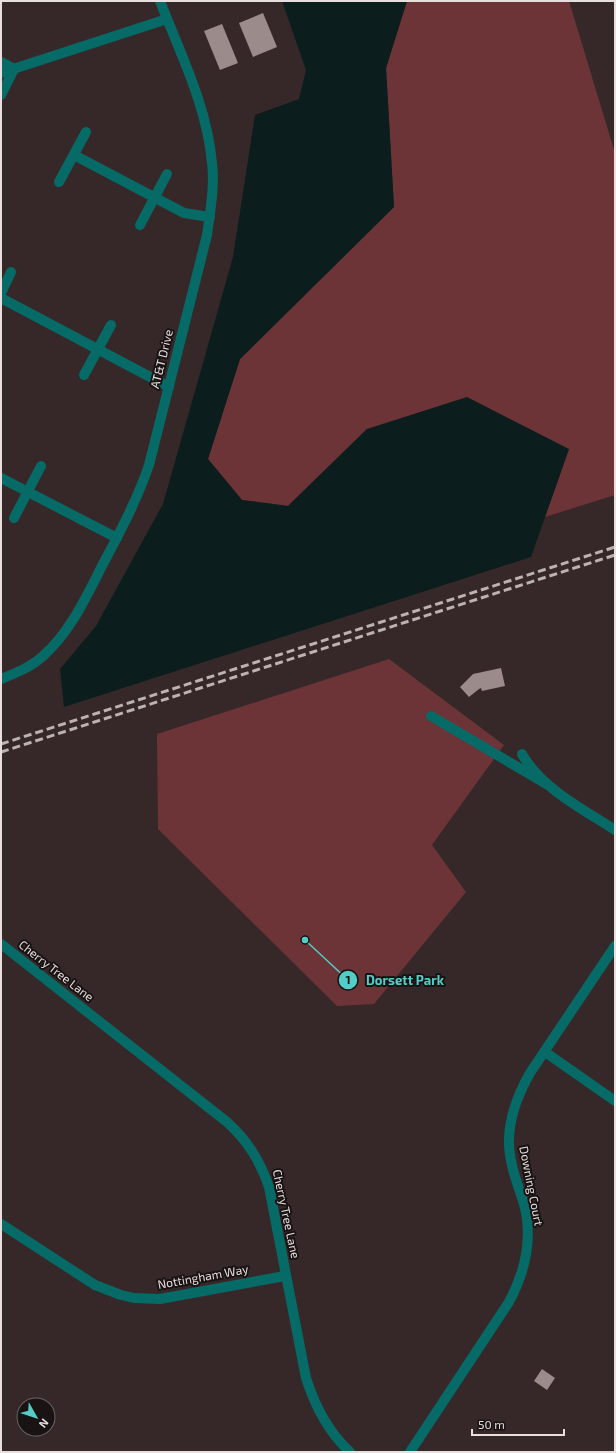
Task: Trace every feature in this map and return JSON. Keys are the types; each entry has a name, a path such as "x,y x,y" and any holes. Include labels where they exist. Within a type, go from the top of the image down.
{"street":[{"name":"AT&T Drive","path":"1,679 22,671 43,656 65,632 80,609 139,495 149,465 169,387 210,217 212,163 207,134 199,100 160,1"},
{"path":"1,73 167,19"},
{"path":"1,62 14,69"},
{"path":"1,95 14,69"},
{"path":"59,182 86,132"},
{"path":"74,155 184,213 210,217"},
{"path":"140,225 167,174"},
{"path":"1,293 11,272"},
{"path":"1,298 169,387"},
{"path":"84,375 111,324"},
{"path":"14,518 41,466"},
{"path":"1,478 117,538"},
{"path":"431,716 548,785 615,830"},
{"path":"522,754 537,776 548,785"},
{"name":"Cherry Tree Lane","path":"1,944 227,1122 242,1137 258,1159 269,1187 306,1378 311,1395 318,1411 331,1431 350,1452"},
{"name":"Downing Court","path":"410,1452 509,1302 520,1280 526,1255 527,1226 524,1205 511,1163 510,1130 513,1111 520,1090 615,946"},
{"path":"545,1052 615,1101"},
{"name":"Nottingham Way","path":"1,1224 95,1285 121,1296 134,1298 173,1297 286,1276"}],"shaded area":[{"path":"282,1 407,1 386,68 394,207 240,359 208,459 242,500 288,506 367,429 467,397 569,449 531,557 64,707 60,669 96,626 163,504 233,257 255,115 299,99 306,70"},
{"path":"407,1 569,1 615,153 615,495 545,517 569,449 367,429 288,506 242,500 208,459 240,359 394,207 386,68"},
{"path":"389,659 504,745 432,845 466,892 374,1004 337,1006 158,829 157,734"}],"building":[{"path":"263,13 277,47 253,57 239,23"},
{"path":"222,24 238,63 220,70 204,31"},
{"path":"501,668 505,686 482,691 481,688 469,697 460,687 473,674"},
{"path":"542,1369 555,1378 547,1390 534,1381"}],"railway":[{"path":"1,744 615,547"},
{"path":"1,752 615,555"}],"place":[{"name":"Dorsett Park","path":"305,940"}]}
